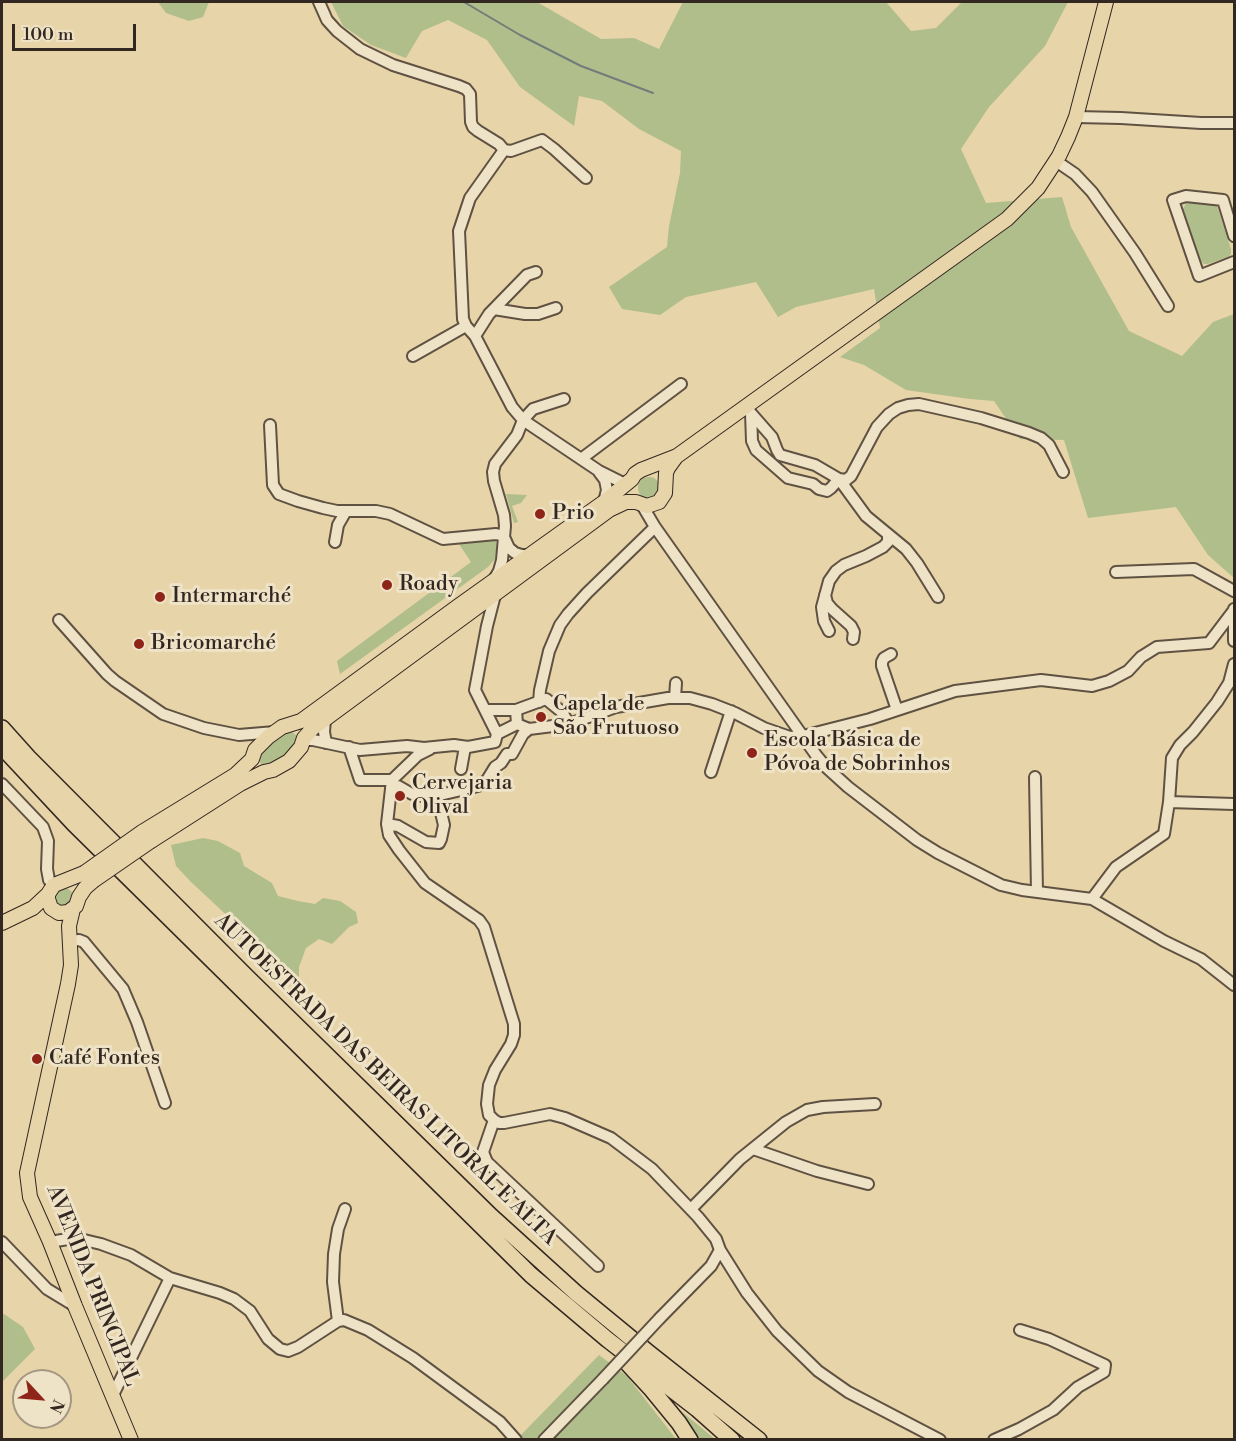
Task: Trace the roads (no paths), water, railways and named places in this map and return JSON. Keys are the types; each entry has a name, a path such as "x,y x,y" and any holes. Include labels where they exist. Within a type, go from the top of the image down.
{"highway":[{"name":"AUTOESTRADA DAS BEIRAS LITORAL E ALTA","path":"2,728 246,976 491,1216 576,1293 759,1440"},
{"name":"AUTOESTRADA DAS BEIRAS LITORAL E ALTA","path":"2,747 74,824 531,1275 732,1440"},
{"path":"608,1340 659,1398 690,1440"}],"main road":[{"path":"147,836 240,784 273,770 289,760 313,728 470,612 530,555 604,502 635,474 677,456 748,410 1007,219 1038,188 1056,161 1068,137 1076,117 1106,2"},
{"path":"2,923 89,877 236,775 268,736 282,727 301,721 609,510 626,502 653,505 658,502 665,493 668,468 677,456"},
{"path":"647,469 658,472 665,481"},
{"path":"628,482 630,491 639,503"},
{"path":"292,725 300,729 303,739"},
{"path":"252,756 256,768 264,772"},
{"path":"54,896 63,914 76,903 89,877"},
{"path":"54,896 68,883 76,888 76,903"},
{"name":"AVENIDA PRINCIPAL","path":"54,896 69,938"},
{"name":"AVENIDA PRINCIPAL","path":"76,903 69,920 71,965 68,984 27,1173 30,1197 131,1440"}],"street":[{"path":"320,2 327,20 360,49 393,65 466,89 470,94 473,126 504,150 511,152 542,140 586,178"},
{"path":"1076,117 1234,123"},
{"path":"504,150 470,198 459,231 463,319 475,336 512,407 523,420 599,471 628,482"},
{"path":"1056,161 1075,174 1092,192 1135,253 1168,306"},
{"path":"1234,236 1223,200 1186,196 1173,200 1199,276 1234,262"},
{"path":"475,336 489,314 527,275 536,272"},
{"path":"494,309 531,315 556,308"},
{"path":"413,356 466,326"},
{"path":"581,459 681,384"},
{"path":"507,754 496,738 475,690 499,571 505,526 493,472 495,464 517,435 523,420 533,409 564,399"},
{"path":"748,410 772,437 780,455 815,465 839,479 846,480 851,476 877,427 889,414 898,408 919,404 981,418 1041,438 1048,445 1062,472"},
{"path":"748,410 752,441 756,450 788,478 813,484 826,491 839,479"},
{"path":"270,425 273,485 279,494 312,506 337,511 376,511 390,514 443,539 496,534 504,536"},
{"path":"599,471 605,480 607,490 604,502"},
{"path":"839,479 866,516 906,549 938,597"},
{"path":"655,527 652,513 658,502"},
{"path":"639,503 797,733 826,767 848,787 918,840 1001,885 1092,899 1164,941 1201,959 1234,985"},
{"path":"335,542 338,525 346,511"},
{"path":"539,702 543,672 560,625 587,593 655,527"},
{"path":"829,632 824,621 822,607 829,582 836,571 844,565 883,547 888,542 888,535"},
{"path":"504,536 509,548 515,553 530,555"},
{"path":"1116,572 1194,569 1234,591"},
{"path":"825,595 827,603 851,626 854,632 853,639"},
{"path":"1234,610 1234,641"},
{"path":"517,724 529,729 569,724 616,707 668,698 690,698 731,711 764,728 797,733 870,719 954,691 1041,680 1092,686 1109,681 1128,671 1141,657 1157,646 1209,643 1234,610"},
{"path":"470,612 482,618 487,626"},
{"path":"59,620 115,681 163,714 204,728 239,735 275,732"},
{"path":"891,654 884,658 882,666 897,710"},
{"path":"1092,899 1116,867 1164,834 1172,758 1180,745 1217,702 1229,683 1234,664"},
{"path":"675,698 676,682"},
{"path":"485,710 516,710 546,699 562,712 569,724"},
{"path":"516,710 517,724"},
{"path":"711,772 731,711"},
{"path":"325,719 326,743"},
{"path":"303,739 360,750 406,746 465,747 479,746 517,724"},
{"path":"349,747 360,780 392,784 417,796 437,795 481,785 507,754 512,754 523,734 529,729"},
{"path":"239,735 252,756"},
{"path":"461,769 465,747"},
{"path":"433,748 418,755 392,784 387,827 389,835 424,883 479,920 484,927 514,1024 511,1044 495,1070 489,1085 487,1104 489,1115 499,1123 504,1123 550,1114 611,1138 652,1169 691,1209 716,1239 720,1250 747,1293 777,1331 818,1371 848,1392 940,1440"},
{"path":"1035,777 1037,892"},
{"path":"2,784 44,827 48,841 47,869 54,896"},
{"path":"387,827 398,826 426,842 439,843 444,825 437,795"},
{"path":"1169,802 1234,804"},
{"path":"69,938 84,942 123,989 165,1102"},
{"path":"691,1209 740,1159 786,1122 807,1110 875,1104"},
{"path":"494,1120 483,1152 487,1162 598,1266"},
{"path":"753,1149 817,1171 868,1184"},
{"path":"338,1322 333,1282 334,1254 338,1229 345,1209"},
{"path":"50,1242 68,1239 101,1244 131,1256 170,1278 234,1299 250,1311 268,1339 280,1349 288,1351 298,1347 344,1320 368,1330 413,1358 500,1422 516,1440"},
{"path":"2,1242 47,1289 75,1306"},
{"path":"544,1440 711,1266 720,1250"},
{"path":"113,1395 170,1278"},
{"path":"47,1289 66,1283"},
{"path":"994,1440 1053,1410 1078,1387 1104,1371 1105,1365 1049,1339 1020,1330"}],"waterway":[{"path":"464,2 520,35 581,66 653,93"}],"place":[{"name":"Prio","path":"540,514"},
{"name":"Roady","path":"387,585"},
{"name":"Intermarché","path":"160,597"},
{"name":"Bricomarché","path":"139,644"},
{"name":"Capela de São Frutuoso","path":"541,717"},
{"name":"Escola Básica de Póvoa de Sobrinhos","path":"752,753"},
{"name":"Cervejaria Olival","path":"400,796"},
{"name":"Café Fontes","path":"37,1059"}]}
